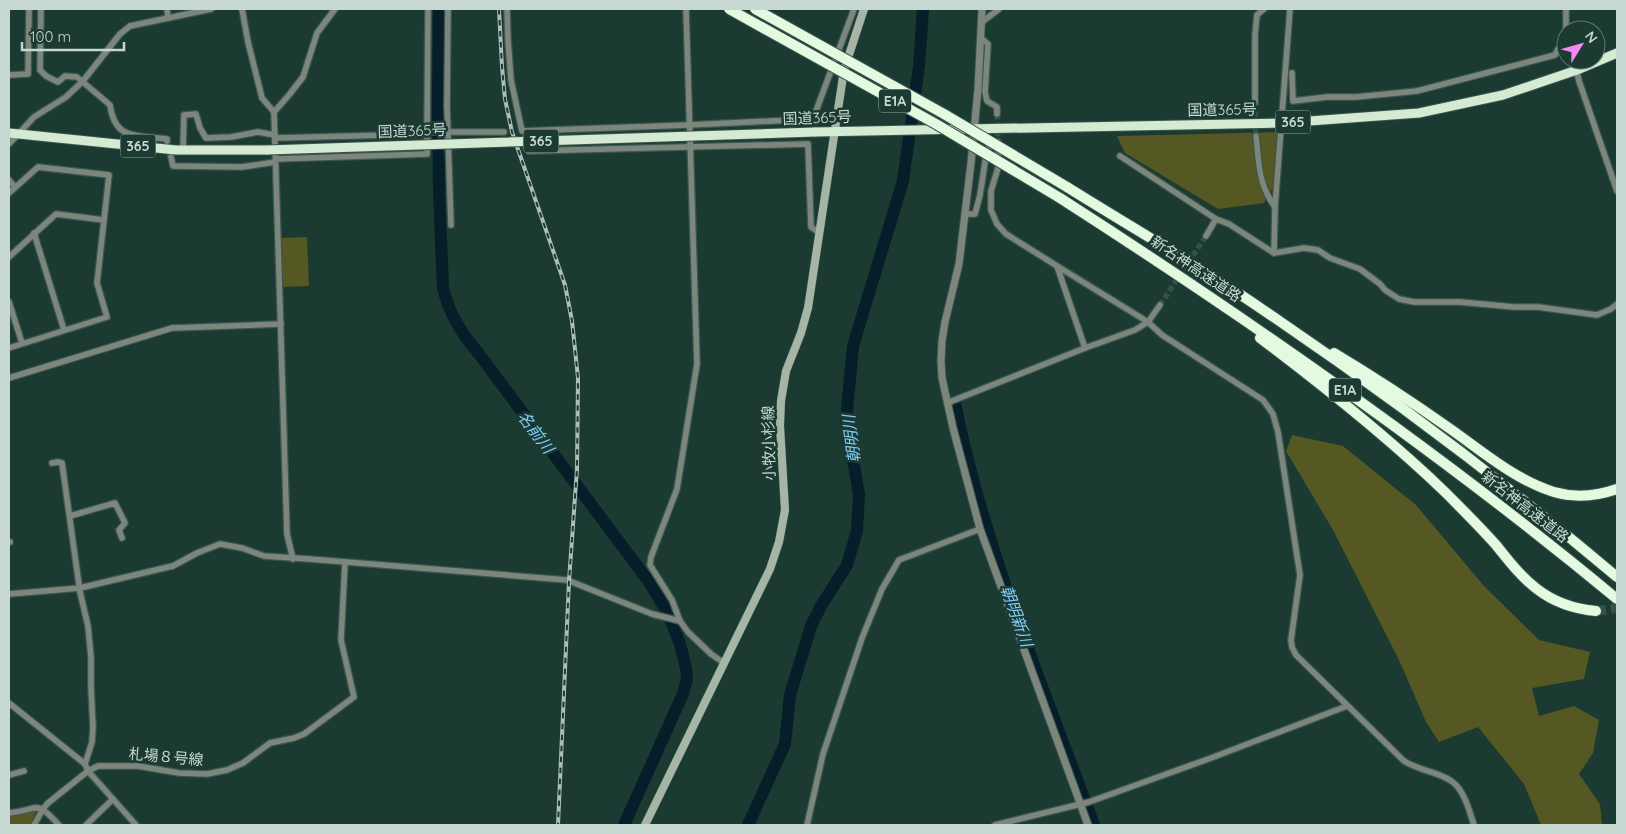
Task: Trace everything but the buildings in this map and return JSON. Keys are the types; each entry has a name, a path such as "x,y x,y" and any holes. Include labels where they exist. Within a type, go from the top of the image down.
{"highway":[{"name":"新名神高速道路","path":"729,9 927,119 1060,198 1138,248 1317,370 1493,500 1617,599"},
{"name":"新名神高速道路","path":"755,9 944,114 1067,187 1234,291 1322,351 1504,485 1617,577"},
{"name":"国道365号","path":"14,134 183,150 267,150 959,128 1282,123 1419,113 1503,95 1577,70"},
{"path":"1138,248 1278,352 1378,430 1460,506 1525,579 1538,590 1565,606 1580,610 1596,611"},
{"path":"1234,291 1375,378 1525,480 1556,492 1570,495 1600,494 1617,488"}],"main road":[{"name":"小牧小杉線","path":"644,825 770,568 779,542 785,510 780,426 781,401 786,371 801,333 808,308 844,70 864,9"}],"street":[{"path":"9,75 28,74 29,9"},
{"path":"41,9 40,70 46,76 58,82 65,76 77,77 110,105 112,118 120,129 127,134 167,138 167,141"},
{"path":"167,9 168,18"},
{"path":"9,144 14,134 34,117 66,97 82,81 120,34 130,26 211,9"},
{"path":"242,9 262,98 274,112 287,534 293,559"},
{"path":"274,112 303,77 317,33 335,9"},
{"path":"171,158 173,166 242,167 276,161 427,154 428,9"},
{"path":"448,9 446,132 451,225"},
{"path":"507,9 512,80 522,131 813,119 854,9"},
{"path":"686,9 696,364 677,489 651,556 650,564 672,600 679,621 711,654 724,663"},
{"path":"982,9 974,128 965,214 959,264 944,322 941,360 947,403 980,529 1084,804 1088,825"},
{"path":"982,22 1000,9"},
{"path":"1255,102 1255,35 1257,15 1264,9"},
{"path":"1274,253 1275,207 1290,9"},
{"path":"981,38 988,44 985,92 987,101 997,107 997,114"},
{"path":"1292,73 1293,101 1374,95 1417,91 1471,78 1555,55 1556,53"},
{"path":"1577,70 1579,81 1617,191"},
{"path":"183,150 184,115 196,114 200,128 206,138 231,137 258,132 275,137 504,132"},
{"path":"1256,136 1260,179 1266,195 1275,207"},
{"path":"965,214 975,214 980,195 986,149 998,142 998,168 991,191 991,210 997,224 1006,234 1148,322 1162,335 1263,400 1273,414 1278,432 1300,575 1291,640 1292,647 1296,655 1404,761 1449,779 1464,796 1474,825"},
{"path":"529,151 808,144 811,227 820,233"},
{"path":"1120,156 1216,219 1229,224 1274,253 1304,248 1318,250 1330,258 1360,269 1399,299 1414,302 1460,302 1514,307 1538,307 1597,315 1617,304"},
{"path":"9,193 38,166 109,175 97,283 107,317 9,348"},
{"path":"9,180 15,187"},
{"path":"9,257 56,214 104,220"},
{"path":"1206,236 1216,219"},
{"path":"34,233 64,330"},
{"path":"1057,266 1085,348"},
{"path":"9,302 22,344"},
{"path":"947,403 1135,330 1148,322 1160,305"},
{"path":"9,378 172,328 281,324"},
{"path":"52,463 62,463 92,656 90,687 93,728 92,742 85,764"},
{"path":"70,516 115,503 125,523 119,530 122,538"},
{"path":"807,825 823,754 862,638 882,589 899,560 980,529"},
{"path":"9,594 80,588 173,566 197,553 220,544 242,548 264,556 293,559 560,578 652,614 679,621"},
{"name":"札場８号線","path":"88,771 98,766 125,765 149,767 179,773 208,774 227,770 243,763 270,743 301,735 325,720 354,697 341,640 345,562"},
{"path":"9,703 85,764 88,771 136,825"},
{"path":"995,825 1084,804 1347,706"},
{"path":"9,775 24,771"},
{"path":"34,825 43,809 88,771"},
{"path":"86,825 113,799"},
{"path":"9,813 34,807 43,809 59,825"}],"green space":[{"path":"1277,132 1276,182 1264,203 1218,209 1125,153 1117,136"},
{"path":"307,237 309,286 282,287 280,238"},
{"path":"1292,435 1343,446 1416,505 1484,586 1539,640 1590,652 1584,679 1532,688 1539,716 1574,706 1599,720 1593,753 1579,774 1600,804 1602,825 1541,825 1524,784 1478,727 1439,742 1426,722 1399,660 1333,530 1286,451"},
{"path":"37,810 30,825 9,825 9,816"}],"waterway":[{"name":"名前川","path":"439,9 439,192 443,288 449,306 467,339 649,582 668,613 680,644 686,668 687,680 682,696 624,825"},
{"name":"朝明川","path":"748,825 785,744 790,695 811,626 821,606 847,565 857,531 859,494 846,420 853,346 903,181 919,66 923,9"},
{"name":"朝明新川","path":"955,403 967,457 998,564 1035,669 1094,825"}],"tunnel":[{"path":"1255,103 1256,136"},
{"path":"997,114 998,142"},
{"path":"1160,305 1206,236"},
{"path":"1596,611 1617,608"}],"railway":[{"path":"499,9 505,99 512,132 565,285 572,321 578,378 577,469 569,581 558,825"}]}
